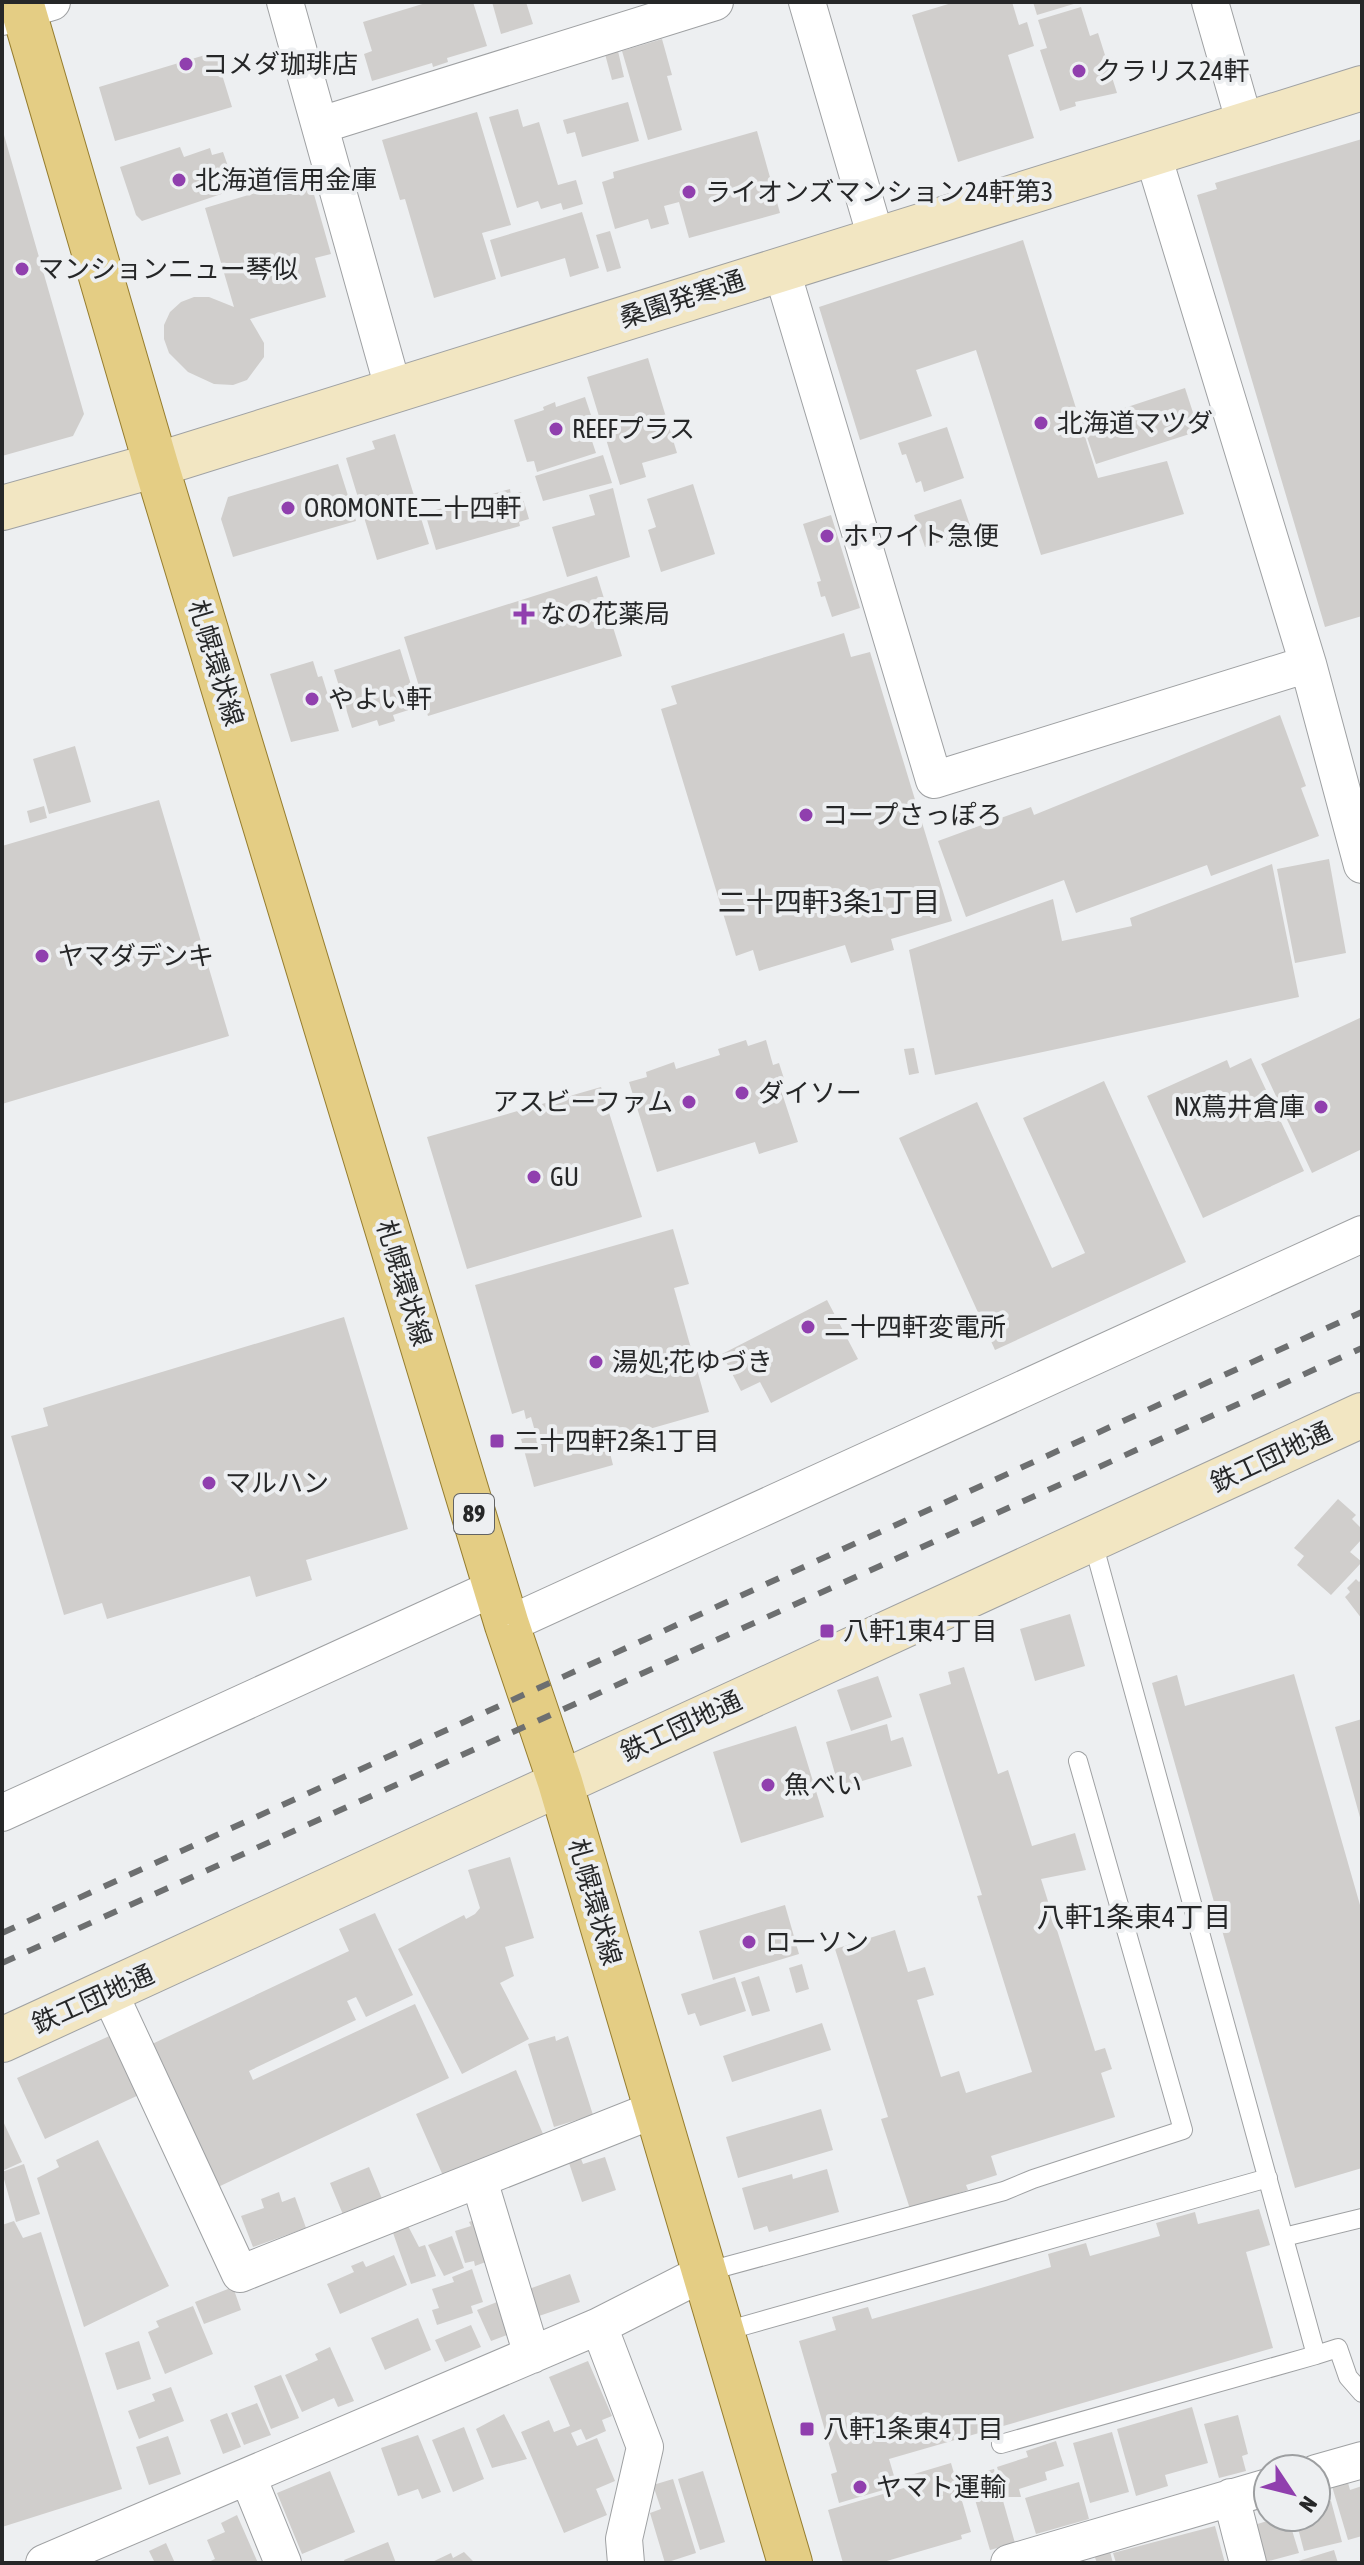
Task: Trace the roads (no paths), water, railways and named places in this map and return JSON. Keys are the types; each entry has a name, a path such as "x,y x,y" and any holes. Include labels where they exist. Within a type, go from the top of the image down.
{"main road":[{"name":"札幌環状線","path":"25,8 156,465 502,1606 560,1782 790,2563"}],"street":[{"path":"285,2 393,388"},
{"path":"321,125 715,2"},
{"path":"807,2 876,238"},
{"path":"1210,2 1245,124"},
{"name":"桑園発寒通","path":"2,508 156,465 393,388 1362,88"},
{"path":"1152,152 1308,664 1362,865"},
{"path":"781,268 934,780 1308,664"},
{"path":"2,1813 502,1606 1362,1234"},
{"name":"鉄工団地通","path":"2,2040 1362,1415"},
{"path":"109,1992 240,2274 656,2109"},
{"path":"479,2180 532,2355"},
{"path":"44,2563 599,2326 705,2272"},
{"path":"599,2326 645,2447 624,2539 626,2563"},
{"path":"1332,2468 1362,2460"},
{"path":"248,2477 283,2563"},
{"path":"1023,2561 1252,2491"},
{"path":"1231,2497 1248,2563"}],"lane":[{"path":"1092,1539 1316,2355"},
{"path":"705,2272 1004,2191 1183,2130 1078,1761"},
{"path":"722,2332 1268,2178"},
{"path":"1284,2237 1362,2218"},
{"path":"1001,2444 1338,2348 1348,2377 1362,2393"}],"railway":[{"path":"2,1933 1362,1312"},
{"path":"2,1963 1362,1348"}],"place":[{"name":"コメダ珈琲店","path":"186,64"},
{"name":"クラリス24軒","path":"1079,71"},
{"name":"北海道信用金庫","path":"179,180"},
{"name":"ライオンズマンション24軒第3","path":"689,192"},
{"name":"マンションニュー琴似","path":"22,269"},
{"name":"北海道マツダ","path":"1041,423"},
{"name":"REEFプラス","path":"556,429"},
{"name":"OROMONTE二十四軒","path":"288,508"},
{"name":"ホワイト急便","path":"827,536"},
{"name":"なの花薬局","path":"524,614"},
{"name":"やよい軒","path":"312,699"},
{"name":"コープさっぽろ","path":"806,815"},
{"name":"ヤマダデンキ","path":"42,956"},
{"name":"ダイソー","path":"742,1093"},
{"name":"アスビーファム","path":"689,1102"},
{"name":"NX蔦井倉庫","path":"1321,1107"},
{"name":"GU","path":"534,1177"},
{"name":"二十四軒変電所","path":"808,1327"},
{"name":"湯処;花ゆづき","path":"596,1362"},
{"name":"二十四軒2条1丁目","path":"497,1441"},
{"name":"マルハン","path":"209,1483"},
{"name":"八軒1東4丁目","path":"827,1631"},
{"name":"魚べい","path":"768,1785"},
{"name":"ローソン","path":"749,1942"},
{"name":"八軒1条東4丁目","path":"807,2429"},
{"name":"ヤマト運輸","path":"860,2487"}],"district":[{"name":"二十四軒3条1丁目","path":"829,902"},
{"name":"八軒1条東4丁目","path":"1134,1917"}]}
